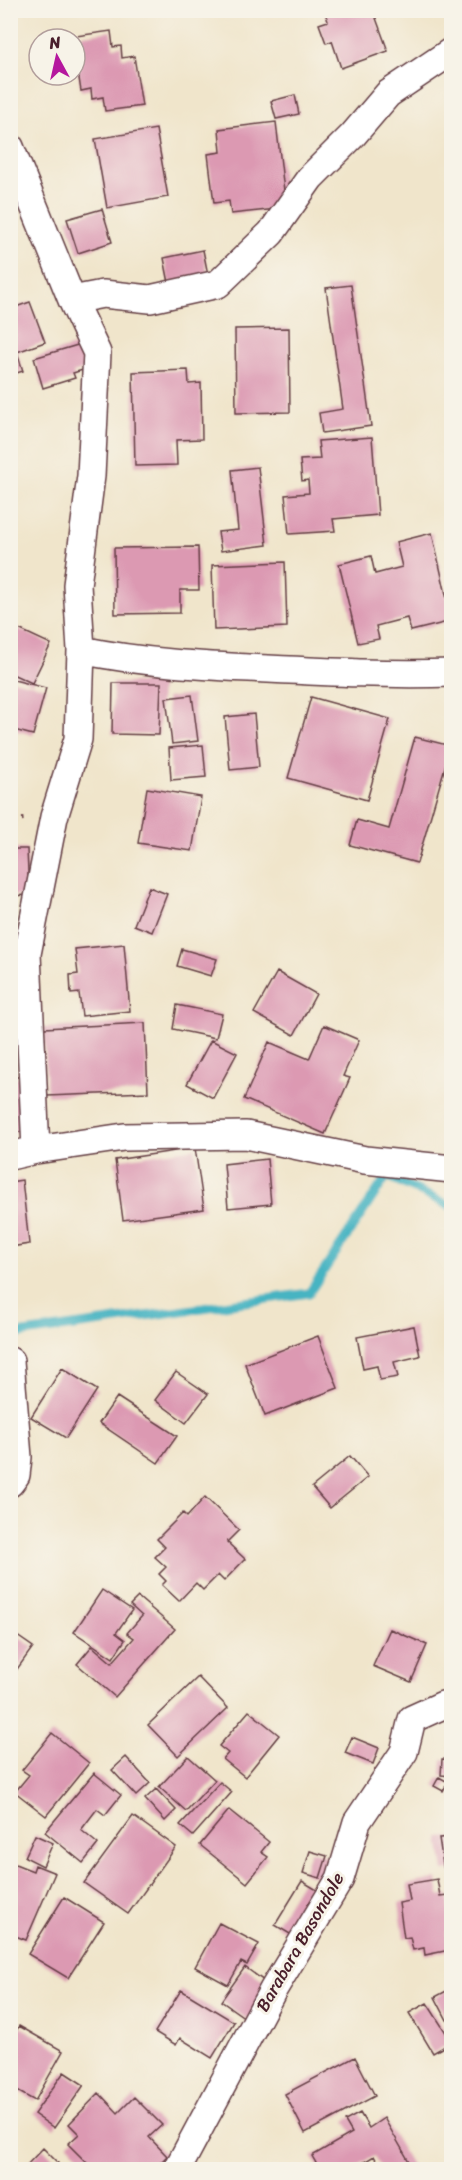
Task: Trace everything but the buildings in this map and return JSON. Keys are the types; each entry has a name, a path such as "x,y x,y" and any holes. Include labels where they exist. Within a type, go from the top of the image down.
{"street":[{"path":"72,300 103,294 150,299 218,284 271,233 310,178 353,135 388,94 452,51"},
{"path":"10,147 72,300 97,353 91,476 77,585 81,651 78,739 54,817 27,954 23,1153 124,1137 246,1135 365,1160 452,1168"},
{"path":"81,651 118,658 176,664 390,675 452,674"},
{"path":"10,1360 18,1457 16,1475 10,1483"},
{"name":"Barabara Basondole","path":"177,2169 273,1990 340,1879 357,1821 404,1752 412,1719 443,1705 452,1704"}],"waterway":[{"path":"10,1335 309,1293 387,1176 452,1207"}]}
